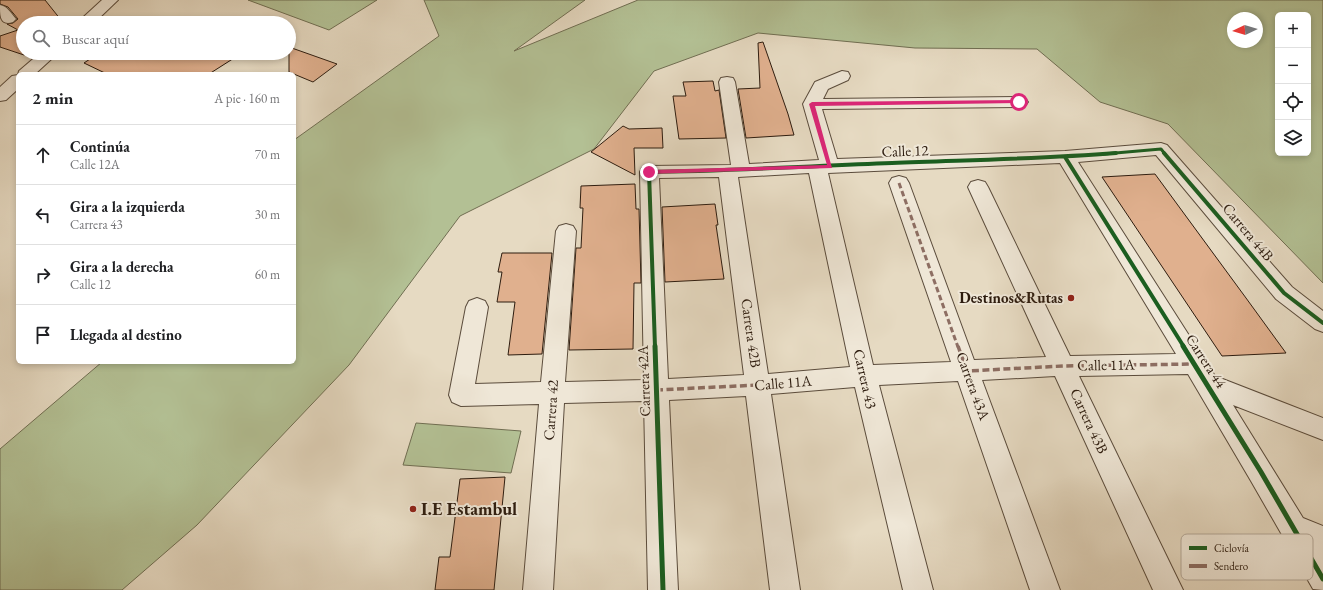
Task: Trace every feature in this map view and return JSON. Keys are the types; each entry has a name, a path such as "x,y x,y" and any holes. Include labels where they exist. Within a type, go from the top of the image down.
{"street":[{"path":"93,16 111,0"},
{"path":"27,72 42,60"},
{"path":"842,76 821,86 812,104 1019,102"},
{"path":"0,96 16,82"},
{"name":"Carrera 42B","path":"727,82 758,385 785,590"},
{"name":"Carrera 43","path":"812,104 864,376 918,590"},
{"name":"Calle 12","path":"649,172 824,167 891,163 1065,157 1161,149"},
{"name":"Carrera 44B","path":"1161,149 1284,293 1323,323"},
{"name":"Carrera 44","path":"1065,157 1297,534"},
{"name":"Carrera 42A","path":"649,172 663,590"},
{"name":"Carrera 43A","path":"899,183 1045,590"},
{"name":"Carrera 43B","path":"978,186 1168,590"},
{"name":"Carrera 42","path":"538,590 552,392 566,230"},
{"name":"Calle 11A","path":"476,307 461,394 656,390 758,385 864,376 1063,366 1200,374 1323,428"},
{"path":"1294,528 1308,534"},
{"path":"1313,536 1323,540"},
{"name":"Carrera 44","path":"1313,561 1323,579"}],"green space":[{"path":"248,0 377,0 329,30 296,18 296,16 291,16"},
{"path":"424,0 585,0 514,51 638,0 1323,0 1323,283 1168,124 1100,102 1037,49 915,48 758,33 654,71 594,149 460,216 349,365 197,525 122,590 0,590 0,449 100,364 296,364 296,139 439,36"},
{"path":"416,423 521,431 511,473 403,465"}],"building":[{"path":"0,0 45,0 58,16 16,17 8,7 0,4"},
{"path":"16,21 16,29 7,24"},
{"path":"16,31 16,52 0,47 0,36"},
{"path":"763,42 794,135 746,138 738,89 760,88 758,43"},
{"path":"296,49 337,64 313,82 296,75 296,72 289,72 289,60 296,60"},
{"path":"88,60 231,60 212,72 103,72 84,63"},
{"path":"713,81 715,91 719,90 726,138 679,139 673,96 686,96 683,82"},
{"path":"623,126 629,129 662,128 663,148 634,148 635,175 591,152"},
{"path":"1155,174 1286,353 1222,356 1102,177"},
{"path":"635,184 636,209 639,209 641,283 634,283 633,349 569,350 576,248 581,248 583,208 580,208 581,186"},
{"path":"715,204 718,225 716,225 724,279 665,282 662,207"},
{"path":"502,253 552,253 542,354 508,355 515,302 497,302 502,272 498,272"},
{"path":"505,477 494,590 435,590 439,557 450,557 460,479"}],"marked path":[{"path":"899,183 967,371 1063,366 1193,364"},
{"path":"656,390 758,385"}],"cycle path":[{"path":"663,590 649,172 728,171 891,163 1065,157 1161,149 1284,293 1323,323"},
{"path":"1065,157 1164,314 1261,472 1297,534"},
{"path":"1313,562 1323,579"}],"place":[{"name":"Destinos&Rutas","path":"1071,298"},
{"name":"I.E Estambul","path":"413,509"}],"route":[{"path":"649,172 830,167 812,104 1019,102"}]}
